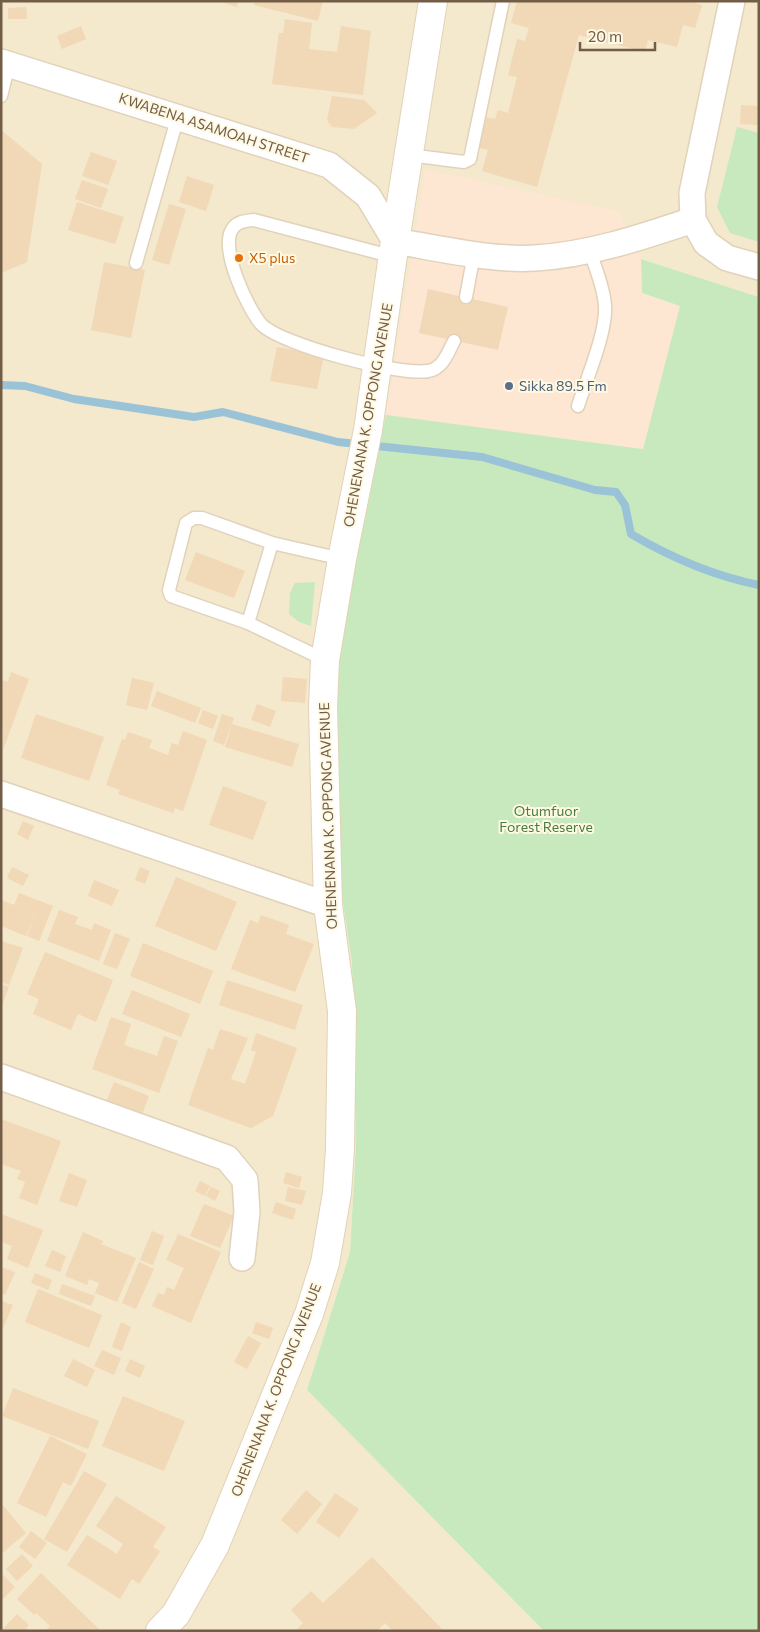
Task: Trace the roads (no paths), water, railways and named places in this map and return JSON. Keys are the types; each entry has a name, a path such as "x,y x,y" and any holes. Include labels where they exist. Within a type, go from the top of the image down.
{"street":[{"name":"OHENENANA K. OPPONG AVENUE","path":"160,1631 176,1614 215,1544 309,1314 325,1263 337,1193 342,1011 328,905 323,707 325,660 342,559 366,443 433,1"},
{"path":"732,1 692,193 693,220 706,243 728,258 759,268"},
{"name":"KWABENA ASAMOAH STREET","path":"5,63 329,165 368,196 395,249"},
{"path":"395,249 534,258 590,250 638,239 693,220"},
{"path":"1,794 328,905"},
{"path":"1,1077 227,1158 245,1180 247,1212 242,1258"}],"lane":[{"path":"409,154 464,162 470,159 503,1"},
{"path":"1,96 5,63"},
{"path":"136,263 178,116"},
{"path":"395,249 254,220 238,223 232,229 228,240 238,282 262,325 278,336 378,368 429,371 443,363 454,341"},
{"path":"578,406 603,326 605,308 603,293 590,250"},
{"path":"466,298 474,254"},
{"path":"325,660 248,623 172,596 169,590 186,523 194,518 202,518 272,543 342,559"},
{"path":"248,623 272,543"}],"waterway":[{"path":"1,385 25,386 74,399 194,417 223,412 338,442 482,457 595,490 616,492 625,505 631,534 693,565 759,585"}],"place":[{"name":"X5 plus","path":"239,258"},
{"name":"Sikka 89.5 Fm","path":"509,386"}],"park label":[{"name":"Otumfuor Forest Reserve","path":"546,820"}]}
